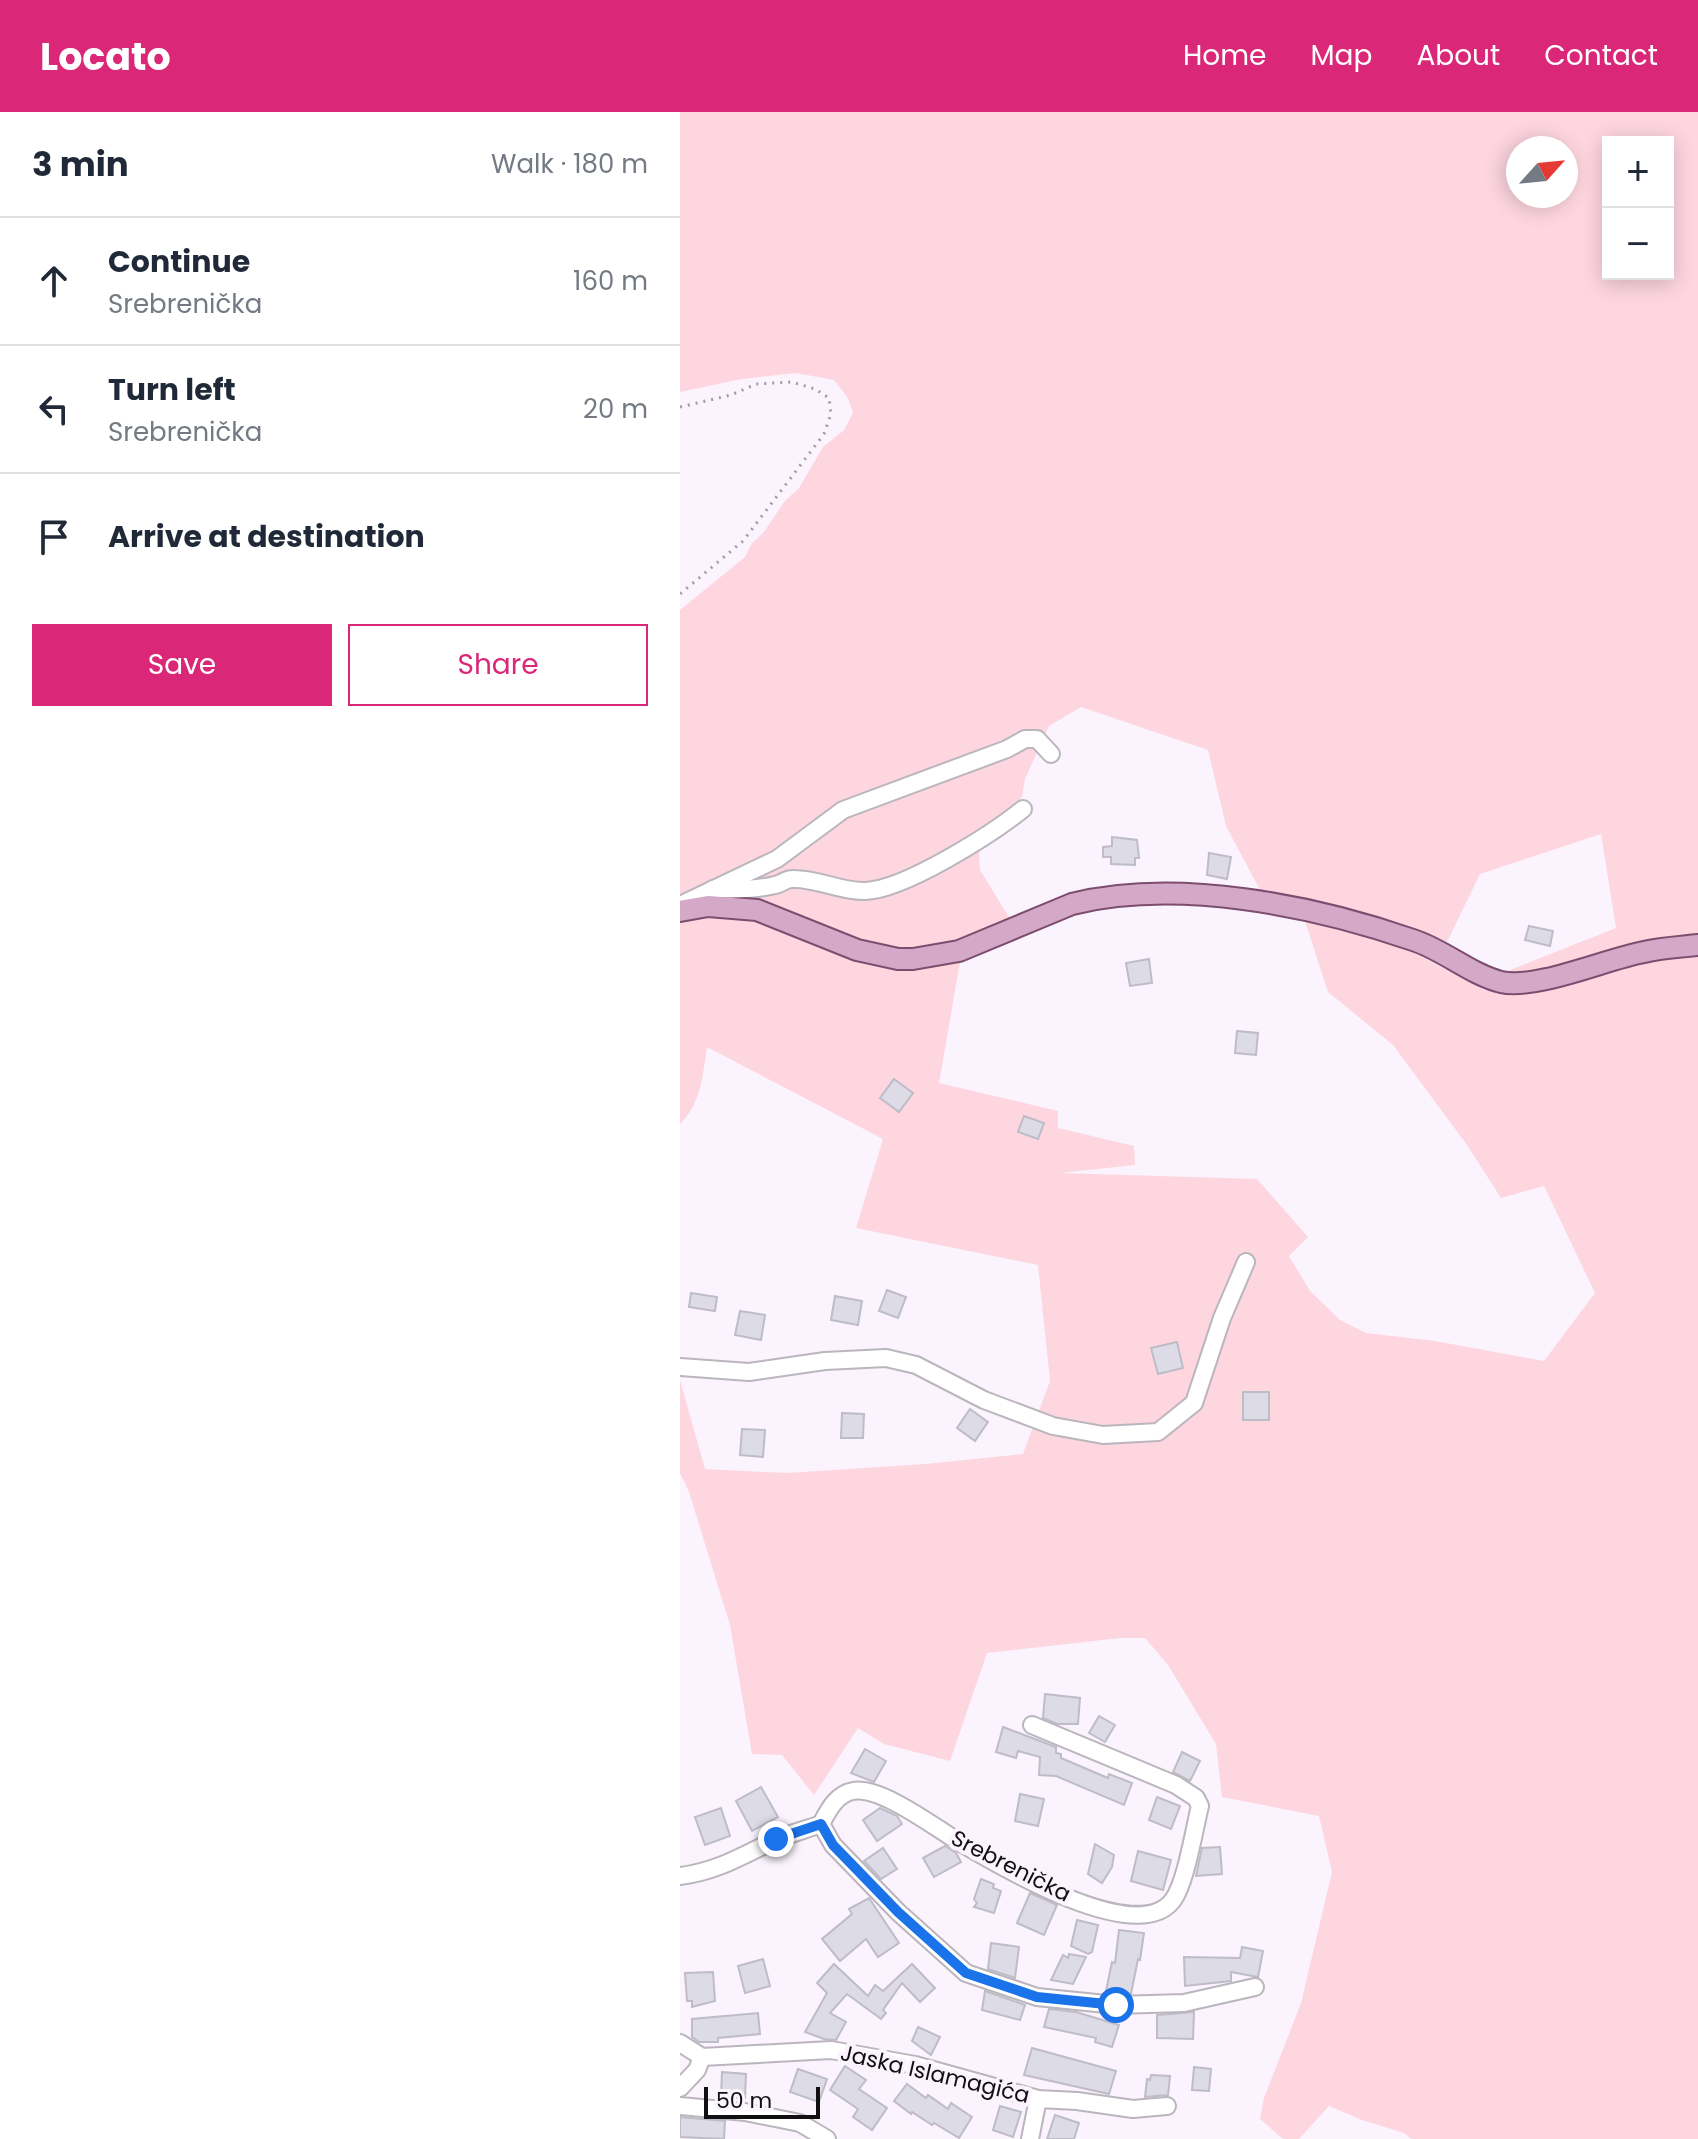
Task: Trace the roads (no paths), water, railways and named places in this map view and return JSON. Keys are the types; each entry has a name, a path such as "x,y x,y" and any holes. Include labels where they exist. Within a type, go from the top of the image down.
{"main road":[{"path":"680,911 708,906 757,910 857,950 913,959 959,951 1072,904 1089,900 1125,895 1204,896 1274,904 1333,916 1417,941 1485,976 1504,982 1531,982 1643,952 1698,945"}],"street":[{"path":"680,905 777,859 843,810 1007,749 1025,739 1037,739 1051,754"},
{"path":"712,889 739,890 778,885 793,879 858,890 888,887 979,841 1023,809"},
{"path":"680,1367 749,1372 825,1361 886,1358 916,1365 984,1400 1053,1426 1103,1435 1158,1432 1194,1403 1222,1318 1246,1262"},
{"name":"Srebrenička","path":"821,1824 840,1797 848,1792 866,1790 1023,1878 1094,1907 1129,1916 1163,1909 1173,1901 1179,1887 1200,1806 1196,1798 1176,1785 1032,1725"},
{"path":"680,1876 699,1874 725,1865 776,1839 821,1824 833,1845 898,1912 966,1973 1037,1997 1116,2005 1184,2003 1255,1987"},
{"path":"680,2043 702,2057 697,2070 680,2088"},
{"name":"Jaska Islamagića","path":"702,2057 831,2050 915,2065 1038,2099 1133,2109 1167,2106"},
{"path":"1030,2139 1038,2099"},
{"path":"680,2106 745,2112 800,2123 827,2139"}]}
